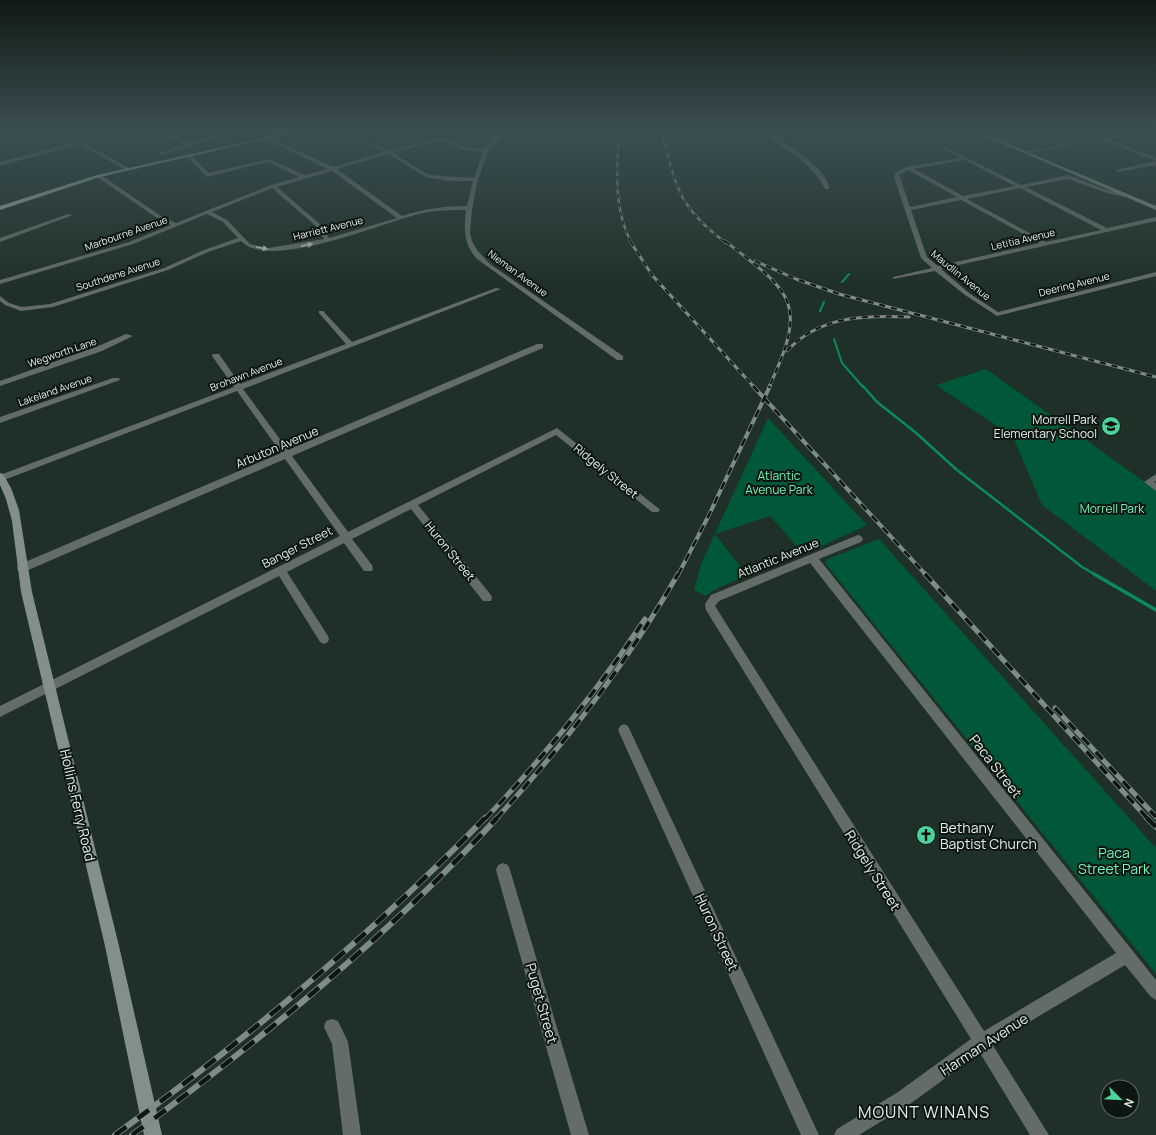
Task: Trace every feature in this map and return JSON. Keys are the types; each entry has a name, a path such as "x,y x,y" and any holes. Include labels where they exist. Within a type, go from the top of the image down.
{"main road":[{"path":"0,202 57,184"},
{"path":"0,208 74,184"}],"street":[{"path":"111,184 159,217 176,225"},
{"name":"Marbourne Avenue","path":"0,282 111,249 280,184"},
{"path":"353,184 401,218"},
{"name":"Nieman Avenue","path":"476,184 466,218 467,234 474,252 620,358"},
{"path":"825,184 827,188"},
{"name":"Maudlin Avenue","path":"899,184 922,255 936,269 967,294 997,314"},
{"path":"938,184 1045,244"},
{"path":"1014,184 1106,230"},
{"path":"907,209 1035,184"},
{"path":"1087,184 1109,192 1125,195"},
{"path":"1100,184 1154,206"},
{"path":"273,186 318,226 328,240"},
{"name":"Harriett Avenue","path":"242,239 248,245 260,249 285,248 328,240 433,209 469,208"},
{"path":"207,212 225,221 242,239"},
{"path":"0,240 70,215"},
{"name":"Letitia Avenue","path":"895,278 1156,219"},
{"name":"Southdene Avenue","path":"0,298 7,304 21,309 51,306 166,269 213,248 242,239"},
{"name":"Deering Avenue","path":"997,314 1156,274"},
{"name":"Brohawn Avenue","path":"0,477 498,290"},
{"path":"321,312 352,345"},
{"name":"Wegworth Lane","path":"0,384 99,349 129,336"},
{"name":"Arbuton Avenue","path":"22,568 540,346"},
{"path":"216,356 368,568"},
{"name":"Lakeland Avenue","path":"0,420 116,380"},
{"name":"Banger Street","path":"0,712 557,431"},
{"name":"Ridgely Street","path":"557,431 655,510"},
{"name":"Hollins Ferry Road","path":"0,477 7,488 17,518 22,568 49,686 80,810 153,1135"},
{"path":"1156,477 1148,482 1156,488"},
{"name":"Huron Street","path":"412,504 487,598"},
{"name":"Atlantic Avenue","path":"710,604 715,598 858,540"},
{"name":"Paca Street","path":"812,558 1156,992"},
{"path":"280,570 324,639"},
{"name":"Ridgely Street","path":"710,604 713,614 1040,1135"},
{"name":"Huron Street","path":"624,730 810,1135"},
{"name":"Puget Street","path":"503,870 580,1135"},
{"name":"Harman Avenue","path":"843,1135 904,1098 982,1042 1127,955"},
{"path":"332,1027 340,1042 352,1135"}],"green space":[{"name":"Morrell Park","path":"986,369 1156,490 1156,591 1042,505 1013,437 936,385"},
{"name":"Atlantic Avenue Park","path":"768,418 867,525 807,553 801,551 770,516 715,534 747,575 712,591 706,596 694,590 701,564"},
{"name":"Paca Street Park","path":"879,539 1156,848 1156,974 825,563 828,559"}],"waterway":[{"path":"842,282 849,274"},
{"path":"820,311 824,302"},
{"path":"834,339 842,363 863,387"},
{"path":"863,386 877,402 915,432 957,470 1082,567 1096,575"},
{"path":"1094,574 1156,610"}],"railway":[{"path":"618,184 621,216 631,242"},
{"path":"676,184 688,206 697,217 725,242"},
{"path":"630,241 652,275 754,387"},
{"path":"725,241 766,274 780,288 788,302 790,318 788,336 781,359 769,387"},
{"path":"755,261 796,279 839,294 1156,377"},
{"path":"787,351 800,339 828,324 859,318 892,316 909,317"},
{"path":"753,386 764,398"},
{"path":"764,398 770,386"},
{"path":"678,575 708,517 764,398"},
{"path":"764,398 926,575"},
{"path":"496,819 571,732 638,639 678,574"},
{"path":"925,574 1148,819"},
{"path":"485,819 507,796 570,722 645,619"},
{"path":"1055,708 1156,817"},
{"path":"115,1135 164,1099 307,984 398,903 485,818"},
{"path":"132,1135 228,1062 322,985 412,904 497,818"},
{"path":"1148,819 1156,827"}],"place":[{"name":"Morrell Park Elementary School","path":"1111,426"},
{"name":"Bethany Baptist Church","path":"926,835"}],"district":[{"name":"MOUNT WINANS","path":"924,1112"}]}
